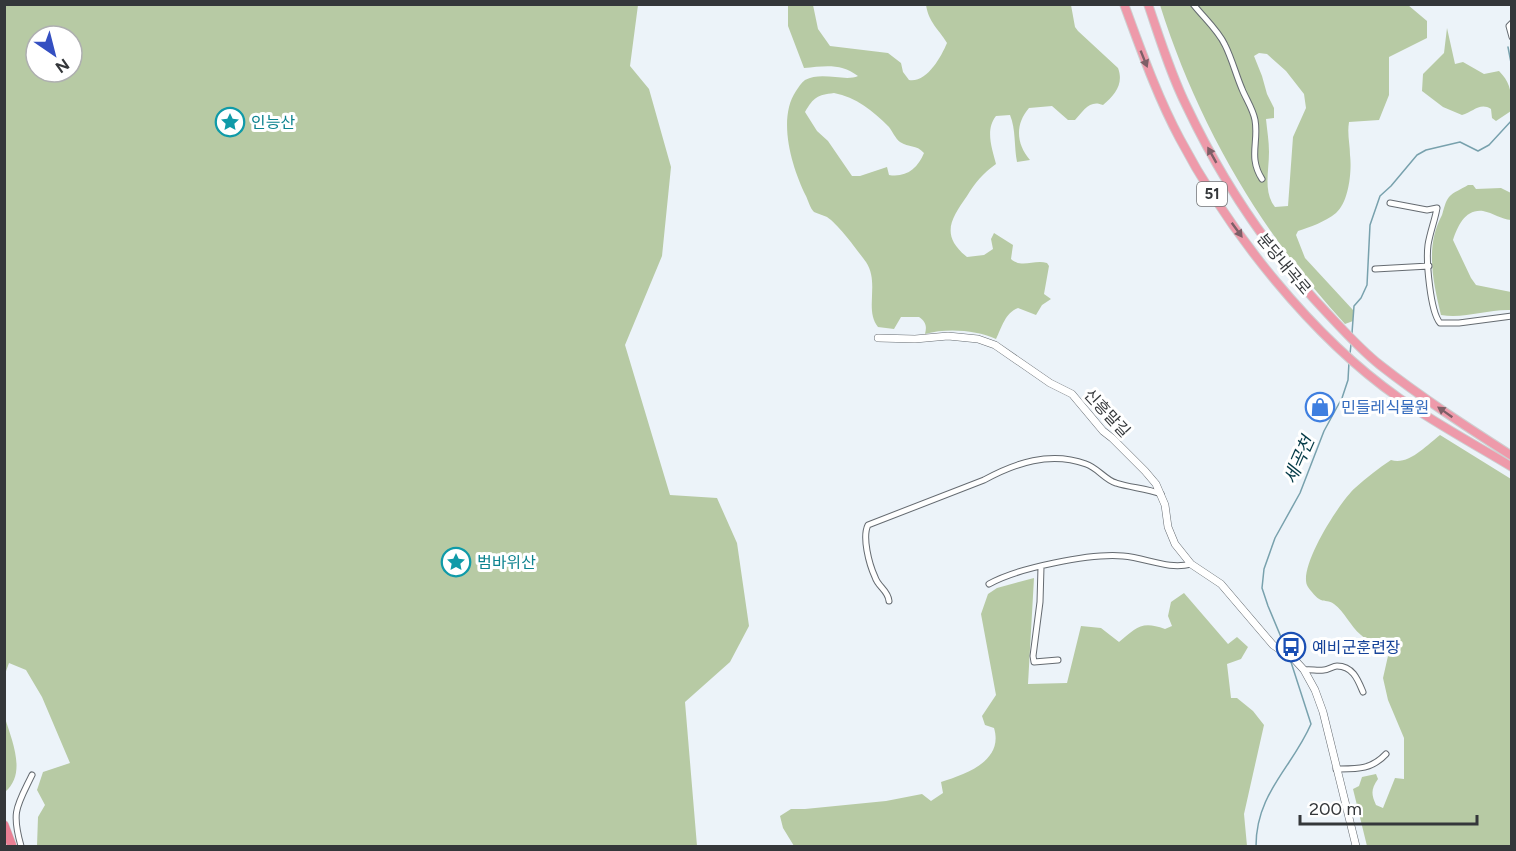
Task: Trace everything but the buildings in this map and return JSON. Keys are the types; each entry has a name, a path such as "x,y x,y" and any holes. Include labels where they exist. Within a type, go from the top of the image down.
{"highway":[{"name":"분당내곡로","path":"1124,4 1163,104 1198,172 1267,270 1315,324 1398,397 1512,467"},
{"name":"분당내곡로","path":"1148,4 1186,105 1213,159 1280,259 1351,338 1378,364 1512,456"},
{"path":"1473,431 1512,451"},
{"path":"4,825 12,846"}],"street":[{"path":"1194,4 1225,46 1250,105 1256,135 1253,158 1256,170 1262,179"},
{"path":"1512,23 1509,26 1512,37"},
{"path":"1390,203 1419,209 1437,208 1428,248 1432,307 1440,323 1459,323 1512,316"},
{"path":"1375,269 1429,266"},
{"name":"신흥말길","path":"878,338 915,339 948,336 978,339 995,345 1050,383 1072,394 1103,431 1145,471 1161,494 1166,506 1168,527 1175,544 1191,564 1221,584 1273,645 1294,659 1304,670 1323,712 1356,846"},
{"path":"889,601 886,590 875,578 866,541 865,531 868,525 999,472 1028,462 1052,458 1085,464 1101,472 1114,483 1148,489 1161,494"},
{"path":"989,584 1000,577 1063,561 1114,555 1137,557 1180,567 1191,564"},
{"path":"1041,567 1034,662 1058,660"},
{"path":"1304,670 1342,667 1355,674 1363,692"},
{"path":"1336,769 1374,765 1386,754"},
{"path":"21,846 15,824 16,808 32,775"}],"green space":[{"path":"5,4 638,5 630,66 649,89 671,167 662,256 625,345 670,495 717,498 737,543 749,626 730,662 685,702 697,846 37,846 38,817 45,805 37,790 43,772 70,763 42,697 26,670 9,663 5,674"},
{"path":"788,5 813,5 818,29 830,46 888,53 901,63 903,72 909,80 916,80 932,68 947,43 932,21 926,5 1071,5 1075,27 1118,68 1120,79 1117,89 1103,105 1091,105 1075,120 1068,120 1052,106 1029,108 1021,121 1019,134 1022,147 1030,160 1017,162 1010,115 996,116 990,133 996,164 973,187 956,212 951,227 953,241 967,257 984,255 993,249 991,239 994,233 1013,245 1011,259 1015,262 1047,263 1049,266 1044,294 1051,299 1042,305 1036,315 1018,308 1014,310 1004,321 996,339 961,331 925,334 925,324 919,317 901,317 894,329 878,327 872,313 870,270 837,226 811,208 796,172 787,129 790,102 805,80 819,76 853,78 858,76 839,67 804,68 788,26","holes":["834,93 870,110 889,127 900,142 918,148 924,153 911,171 895,176 889,175 887,167 860,176 852,176 805,112 820,96"]},
{"path":"1160,5 1408,5 1427,21 1427,38 1389,57 1389,95 1379,120 1349,122 1351,162 1344,202 1336,213 1298,231 1296,235 1305,258 1353,310 1353,321 1345,324 1314,289 1259,214 1213,134 1175,49","holes":["1259,53 1267,54 1286,71 1304,94 1306,108 1293,137 1288,206 1275,207 1268,188 1269,148 1266,119 1274,118 1274,108 1254,56"]},
{"path":"1447,28 1455,64 1463,62 1484,74 1499,71 1506,80 1511,94 1511,111 1496,121 1492,118 1491,109 1487,107 1480,107 1462,115 1443,107 1422,91 1423,74 1444,53"},
{"path":"1468,185 1473,185 1476,189 1501,188 1511,193 1511,220 1483,211 1471,213 1463,219 1453,240 1476,285 1511,292 1511,310 1459,316 1441,315 1433,277 1434,239 1448,199"},
{"path":"1440,435 1511,479 1511,846 1367,846 1353,789 1359,786 1362,777 1376,774 1378,779 1372,792 1373,798 1376,805 1383,808 1395,778 1404,779 1404,738 1388,700 1383,678 1388,656 1382,647 1357,631 1334,604 1315,596 1308,587 1306,578 1308,566 1330,521 1355,488 1391,460 1404,460 1411,457"},
{"path":"1034,578 1028,684 1067,683 1081,626 1101,628 1119,642 1144,625 1165,629 1172,626 1168,616 1171,602 1184,593 1228,644 1237,637 1248,647 1241,659 1227,664 1231,698 1237,698 1253,711 1264,725 1244,814 1247,846 794,846 783,828 780,816 791,809 886,801 922,794 931,801 943,793 941,782 971,770 988,757 996,739 994,728 985,725 982,716 996,695 981,614 988,594 997,588"},
{"path":"5,718 14,747 17,767 12,785 5,792"}],"waterway":[{"name":"세곡천","path":"1508,47 1512,68"},
{"name":"세곡천","path":"1352,333 1354,306 1367,285 1370,225 1380,196 1417,155 1426,150 1460,142 1478,151 1489,145 1512,120"},
{"name":"세곡천","path":"1350,354 1351,344"},
{"name":"세곡천","path":"1286,649 1262,588 1264,569 1275,538 1300,493 1324,431 1342,398 1348,380 1349,362"},
{"name":"세곡천","path":"1256,846 1258,827 1268,796 1311,724 1290,659"}],"place":[{"name":"인능산","path":"230,122"},
{"name":"민들레식물원","path":"1320,407"},
{"name":"범바위산","path":"456,562"},
{"name":"예비군훈련장","path":"1291,647"}]}
